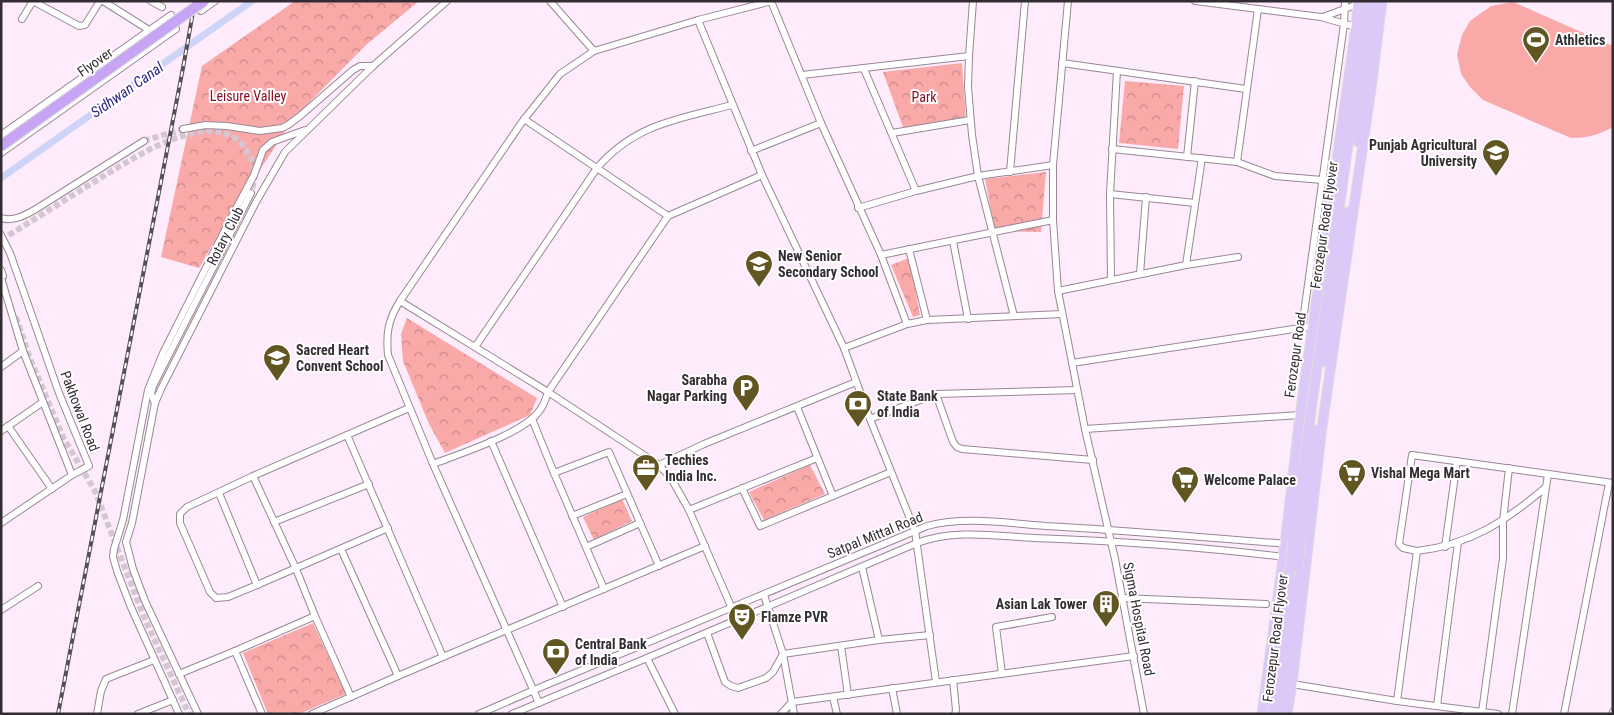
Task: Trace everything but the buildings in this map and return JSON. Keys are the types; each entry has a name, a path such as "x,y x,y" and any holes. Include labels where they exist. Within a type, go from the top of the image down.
{"highway":[{"name":"Flyover","path":"1,146 204,1"}],"main road":[{"name":"Ferozepur Road Flyover","path":"1293,541 1368,1"},
{"name":"Ferozepur Road Flyover","path":"1293,541 1354,173 1376,1"},
{"path":"1287,714 1322,427 1382,1"},
{"name":"Ferozepur Road","path":"1289,579 1300,415 1358,3"},
{"name":"Ferozepur Road","path":"1262,714 1283,557 1293,541"},
{"name":"Ferozepur Road","path":"1293,541 1298,566"},
{"name":"Ferozepur Road Flyover","path":"1279,714 1298,566"},
{"name":"Ferozepur Road Flyover","path":"1272,714 1289,579"}],"street":[{"path":"22,19 33,1 79,26 85,25 102,1 149,30"},
{"path":"152,1 162,8"},
{"path":"200,1 201,11 215,1"},
{"name":"Rotary Club","path":"179,674 145,601 133,569 126,542 132,523 155,403 256,202 285,152 373,66 447,1"},
{"path":"550,1 594,51"},
{"path":"539,702 409,408 388,355 388,324 400,301 524,119 560,74 594,51 698,20 771,1 821,123 881,255 907,324"},
{"path":"973,1 968,87 970,120 978,176 1014,316"},
{"path":"1010,172 1025,1"},
{"name":"Sigma Hospital Road","path":"1068,1 1053,165 1053,220 1058,291 1085,429 1109,529 1144,714"},
{"path":"1195,1 1321,18 1356,27"},
{"path":"1302,328 1344,24 1345,1"},
{"path":"1321,18 1358,3"},
{"path":"1237,162 1258,10"},
{"path":"1,135 171,15 176,29 1,153"},
{"path":"698,20 751,151 844,348 915,531 936,682"},
{"path":"802,75 969,56"},
{"path":"1062,63 1246,89"},
{"path":"183,129 206,125 260,131 282,128 300,116 353,70 360,66 373,66"},
{"path":"864,69 916,191"},
{"path":"1110,280 1110,194 1116,71"},
{"path":"1187,157 1195,81"},
{"path":"475,347 597,168 608,155 632,137 652,127 732,104"},
{"path":"524,119 668,216"},
{"path":"892,133 970,120"},
{"path":"751,151 821,123"},
{"path":"179,714 122,585 113,557 123,520 148,390 160,360 254,175 263,150 272,142 309,129"},
{"path":"1,218 5,220 18,218 36,209 144,141"},
{"path":"1112,149 1237,162 1275,176 1334,182"},
{"path":"1186,265 1202,158"},
{"path":"858,208 978,176 1053,165"},
{"path":"433,464 491,441 524,425 532,419 540,410 548,392 668,216 762,175"},
{"path":"155,403 152,394 153,386 251,193"},
{"path":"1110,194 1195,203"},
{"path":"1140,274 1146,197"},
{"path":"881,255 1053,220"},
{"name":"Pakhowal Road","path":"1,235 59,393 89,466 72,475"},
{"path":"954,241 968,319"},
{"path":"909,249 927,320"},
{"path":"1058,291 1238,256"},
{"path":"1,522 72,475 23,351 3,287 2,275"},
{"path":"400,301 548,392 659,465 671,478 689,510 737,620"},
{"path":"844,348 907,324 927,320 1062,314"},
{"path":"1072,363 1313,326"},
{"path":"1,367 23,351"},
{"path":"659,465 704,444 856,382"},
{"path":"870,418 936,394 1077,390"},
{"path":"936,394 953,442 962,450 1093,460"},
{"path":"1,431 43,402"},
{"path":"797,407 833,496"},
{"path":"388,528 257,585 223,598 216,598 212,595 180,523 180,514 187,507 409,408"},
{"path":"1085,429 1300,415"},
{"path":"532,419 604,589"},
{"path":"8,426 52,488"},
{"path":"348,435 443,657"},
{"path":"491,441 563,607"},
{"path":"554,473 609,452 659,566"},
{"path":"1546,487 1503,521 1458,542 1445,547 1417,551 1403,548 1400,544 1412,454 1611,483 1564,714"},
{"path":"689,510 817,458"},
{"path":"1445,547 1457,461"},
{"path":"1482,712 1503,558 1503,521 1509,468"},
{"path":"742,488 760,526 891,472"},
{"path":"1512,714 1548,474"},
{"path":"254,476 351,696"},
{"path":"274,522 369,484"},
{"path":"219,493 257,585"},
{"path":"572,516 628,494"},
{"path":"123,520 132,523"},
{"name":"Satpal Mittal Road","path":"479,714 927,526 947,522 968,521 1293,541 1308,546"},
{"path":"586,547 640,523"},
{"name":"Satpal Mittal Road","path":"512,714 917,543 940,537 966,534 1111,541 1307,559"},
{"path":"1437,706 1458,542"},
{"path":"312,714 507,629 705,546"},
{"path":"341,549 398,676"},
{"path":"1397,701 1417,551"},
{"path":"862,567 879,640"},
{"path":"1,610 38,586"},
{"path":"764,595 783,654 794,714"},
{"path":"1122,598 1266,604"},
{"path":"198,714 179,674 315,616"},
{"path":"1002,674 996,627 1052,617"},
{"path":"707,633 725,682 738,688 766,678 773,672 783,654"},
{"path":"783,654 879,640 930,635"},
{"path":"841,646 848,695"},
{"path":"235,651 262,714"},
{"path":"780,714 792,702 1134,656"},
{"path":"647,658 675,714"},
{"path":"97,714 101,691 106,679 154,660"},
{"path":"953,680 956,714"},
{"path":"1292,684 1397,701 1498,714"},
{"path":"892,688 897,714"},
{"path":"833,697 836,714"},
{"path":"138,714 173,700"}],"green space":[{"name":"Leisure Valley","path":"295,1 419,1 366,45 294,118 230,215 199,268 161,257 202,66"},
{"name":"Athletics","path":"1513,2 1613,46 1613,127 1593,136 1571,138 1483,100 1471,88 1461,74 1457,54 1462,35 1470,21 1491,6"},
{"name":"Park","path":"962,63 966,120 904,130 883,72"},
{"path":"1125,81 1184,86 1178,149 1119,143"},
{"path":"1046,172 1041,232 995,231 985,179"},
{"path":"909,258 920,315 913,317 891,265"},
{"path":"407,318 537,398 530,415 445,453 429,424 403,361 401,334"},
{"path":"810,465 825,494 764,520 749,492"},
{"path":"622,499 632,521 594,540 583,517"},
{"path":"313,623 346,694 299,714 268,714 243,653"}],"waterway":[{"name":"Sidhwan Canal","path":"1,178 252,1"}],"tunnel":[{"path":"144,141 183,129"},
{"path":"1,240 137,156 173,139 199,132 224,133 240,142 254,164 255,174 251,193"},
{"path":"16,317 29,356 63,437 95,491 144,617 189,714"}],"railway":[{"path":"58,714 195,1"}],"place":[{"name":"Athletics","path":"1536,64"},
{"name":"Punjab Agricultural University","path":"1496,177"},
{"name":"New Senior Secondary School","path":"759,288"},
{"name":"Sacred Heart Convent School","path":"277,382"},
{"name":"Sarabha Nagar Parking","path":"746,412"},
{"name":"State Bank of India","path":"858,428"},
{"name":"Techies India Inc.","path":"646,492"},
{"name":"Vishal Mega Mart","path":"1352,497"},
{"name":"Welcome Palace","path":"1185,504"},
{"name":"Asian Lak Tower","path":"1106,628"},
{"name":"Flamze PVR","path":"742,641"},
{"name":"Central Bank of India","path":"556,676"}]}
